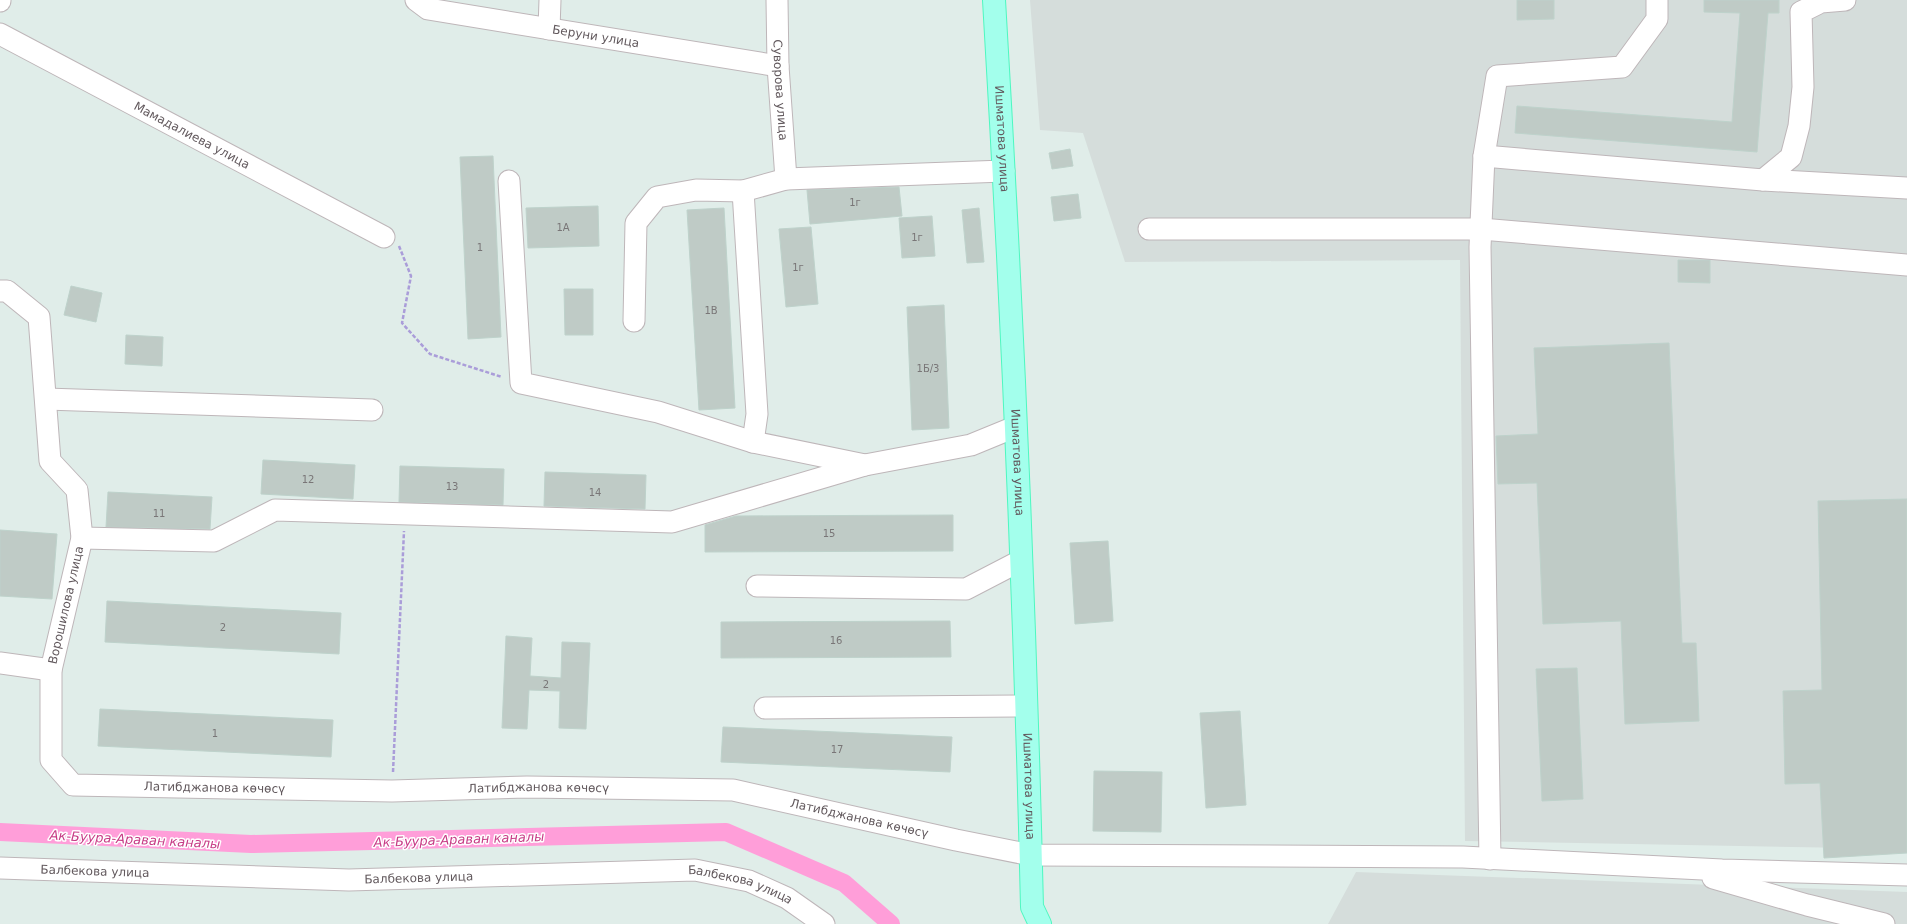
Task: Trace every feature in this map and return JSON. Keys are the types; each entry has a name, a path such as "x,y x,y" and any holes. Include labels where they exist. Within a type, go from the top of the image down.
{"main road":[{"name":"Ишматова улица","path":"994,0 1004,171 1015,427 1032,907 1040,924"}],"street":[{"name":"Беруни улица","path":"416,0 428,9 778,66"},
{"path":"549,29 550,0"},
{"name":"Суворова улица","path":"777,0 778,66 786,179"},
{"path":"1490,858 1480,229 1484,156 1497,76 1622,67 1657,19 1657,0"},
{"path":"1763,180 1791,157 1799,126 1803,87 1802,12 1822,2 1845,0"},
{"name":"Мамадалиева улица","path":"0,34 384,237"},
{"path":"1484,156 1763,180 1907,188"},
{"path":"634,321 636,223 657,197 696,190 743,191 786,179 1004,171"},
{"path":"508,181 521,383 658,412 753,442 865,465"},
{"path":"743,191 757,414 753,442"},
{"path":"1149,229 1480,229 1907,265"},
{"name":"Ворошилова улица","path":"0,291 6,291 40,317 50,461 77,490 82,538 52,670 52,760"},
{"path":"46,399 372,410"},
{"path":"82,538 214,541 275,510 672,522 865,465 971,445 1015,427"},
{"path":"757,586 966,589 1020,561"},
{"path":"0,663 52,670"},
{"path":"765,708 1026,706"},
{"name":"Латибджанова көчөсү","path":"52,760 73,785 392,790 527,787 734,790 956,840 1031,855 1490,858 1679,868"},
{"name":"Балбекова улица","path":"0,868 349,880 694,870 749,881 787,898 824,924"},
{"path":"1679,868 1907,875"},
{"path":"1679,868 1807,905 1884,924"}],"path":[{"path":"384,237 396,243 400,248 411,276 402,323 430,354 521,383"},
{"path":"392,790 405,515"}],"shaded area":[{"path":"1030,0 1907,0 1907,849 1465,841 1460,260 1125,262 1083,133 1040,130"},
{"path":"1356,872 1907,892 1907,924 1328,924"}],"building":[{"path":"1517,0 1554,0 1554,19 1517,20"},
{"path":"1704,0 1779,0 1779,13 1768,13 1757,152 1515,133 1517,106 1732,122 1740,13 1704,12"},
{"path":"1070,149 1073,166 1052,169 1049,153"},
{"path":"493,156 501,337 468,339 460,157"},
{"path":"899,187 902,216 810,224 807,190"},
{"path":"1078,194 1081,218 1054,221 1051,197"},
{"path":"598,206 599,246 528,248 526,208"},
{"path":"724,208 735,408 699,410 687,210"},
{"path":"979,208 984,262 967,263 962,210"},
{"path":"932,216 935,256 902,258 899,218"},
{"path":"811,227 818,304 786,307 779,229"},
{"path":"1678,260 1710,260 1710,283 1678,282"},
{"path":"71,286 102,293 96,322 64,315"},
{"path":"564,289 593,289 593,335 565,335"},
{"path":"944,305 949,428 912,430 907,307"},
{"path":"126,335 163,337 162,366 125,364"},
{"path":"1669,343 1682,643 1696,643 1699,721 1625,724 1621,621 1543,624 1537,483 1498,484 1496,436 1538,434 1534,348"},
{"path":"263,460 355,465 353,499 261,494"},
{"path":"400,466 504,469 503,505 399,502"},
{"path":"545,472 646,475 645,509 544,506"},
{"path":"108,492 212,497 210,529 106,527"},
{"path":"1907,499 1907,853 1824,858 1820,783 1785,784 1783,691 1822,690 1818,501"},
{"path":"953,515 953,551 705,552 705,525 736,516"},
{"path":"0,530 57,534 52,599 0,596"},
{"path":"1108,541 1113,621 1075,624 1070,543"},
{"path":"107,601 341,613 339,654 105,642"},
{"path":"950,621 951,657 721,658 721,622"},
{"path":"506,636 532,638 530,676 561,678 562,642 590,643 586,729 559,728 560,691 529,690 527,729 502,728"},
{"path":"1577,668 1583,799 1542,801 1536,669"},
{"path":"100,709 333,720 331,757 98,746"},
{"path":"1240,711 1246,805 1206,808 1200,713"},
{"path":"723,727 952,737 950,772 721,762"},
{"path":"1094,771 1162,772 1161,832 1093,831"}],"waterway":[{"name":"Ак-Буура-Араван каналы","path":"0,832 251,844 726,832 844,883 891,924"}]}
